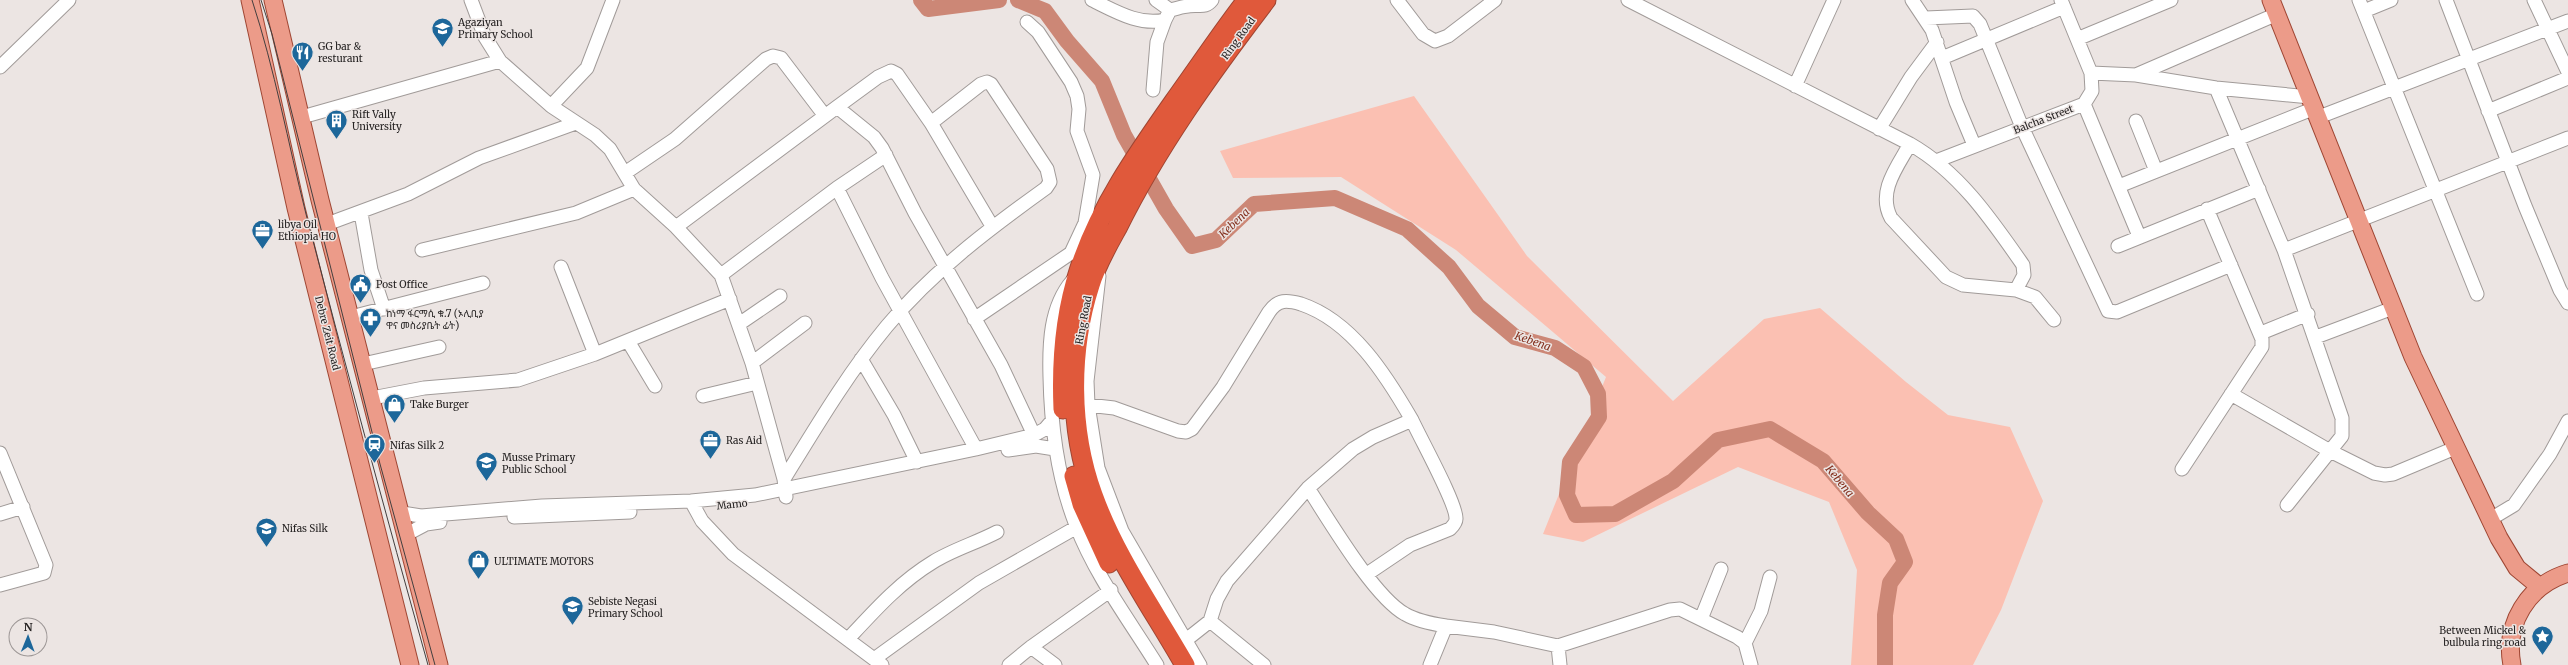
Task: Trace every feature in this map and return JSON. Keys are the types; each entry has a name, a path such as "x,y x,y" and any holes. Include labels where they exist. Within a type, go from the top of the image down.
{"highway":[{"name":"Ring Road","path":"1238,24 1247,0"},
{"name":"Ring Road","path":"1170,665 1106,558 1082,504 1066,441 1061,370 1066,328 1078,273 1106,229 1134,161 1238,24 1266,0"},
{"name":"Ring Road","path":"1106,229 1099,263 1090,284 1082,313 1077,350 1075,392 1078,428 1084,466 1096,502 1124,564 1185,665"}],"main road":[{"name":"Debre Zeit Road","path":"250,0 296,208 410,665"},
{"path":"273,0 327,224 402,513 439,665"},
{"path":"2274,7 2413,357 2489,520 2516,568 2524,605"},
{"path":"2516,568 2540,587"},
{"path":"2512,665 2511,639 2513,627 2524,605 2540,587 2568,573"}],"street":[{"path":"0,67 69,0"},
{"path":"471,0 485,37 500,61 551,106 595,135 605,144 634,189 676,227 721,275 752,363 785,489"},
{"path":"551,106 587,68 613,0"},
{"path":"1092,0 1146,22 1168,15 1190,5 1209,5 1212,0"},
{"path":"1156,0 1168,15"},
{"path":"1397,0 1424,34 1435,40 1448,36 1491,1"},
{"path":"1628,0 1641,4 1795,86 1910,144 1936,161 1972,195 2023,265 2024,275 2016,290"},
{"path":"1795,86 1834,0"},
{"path":"1912,0 1926,18 1937,42 1974,145"},
{"path":"2077,39 2171,0"},
{"path":"2391,0 2361,5 2477,294"},
{"path":"2446,0 2488,111 2510,162 2525,206 2560,290 2568,303"},
{"path":"2534,0 2568,72"},
{"path":"1942,58 2062,4 2091,73 2092,91 2084,104"},
{"path":"2136,75 2274,7"},
{"path":"1153,90 1157,42 1168,15"},
{"path":"1926,18 1973,16 1980,24 2022,127 2108,311 2117,312 2231,265"},
{"path":"2119,186 2238,137 2315,108 2394,88 2568,21"},
{"path":"974,319 1071,253 1084,224 1093,176 1077,131 1079,109 1077,96 1071,82 1038,32 1027,22"},
{"path":"1879,129 1911,77 1937,42"},
{"path":"625,173 675,139 766,59 773,56 781,58 825,116"},
{"path":"302,117 500,61"},
{"path":"676,227 878,77 891,71 898,74 930,123 992,226"},
{"path":"2091,73 2136,75 2216,88 2315,108"},
{"path":"2488,111 2568,78"},
{"path":"785,489 861,359 900,311 944,266 992,226 1046,188 1050,182 1047,169 991,84 987,82 981,84 930,123"},
{"path":"2216,88 2238,137 2284,250 2316,337 2342,418 2342,436 2287,505"},
{"name":"Balcha Street","path":"1936,161 1974,145 2084,104 2139,236"},
{"path":"837,107 874,137 886,155 944,266 1004,371 1034,435"},
{"path":"2136,121 2156,171"},
{"path":"327,224 361,213 408,194 479,158 576,123"},
{"path":"2284,250 2359,219 2510,162 2568,138"},
{"path":"1910,144 1893,174 1886,192 1885,208 1891,218 1946,277 1963,285 2016,290 2035,297 2054,320"},
{"path":"721,275 837,188 886,155"},
{"path":"837,188 900,311 976,450"},
{"path":"422,250 576,213 634,189"},
{"path":"2118,246 2139,236 2259,189"},
{"path":"2182,469 2262,347 2261,333 2207,209"},
{"path":"361,213 371,270 384,309"},
{"path":"1099,263 1100,283 1092,325 1087,380 1088,405 1098,468 1122,531 1200,665"},
{"path":"561,267 595,354"},
{"path":"1078,273 1064,293 1055,315 1050,344 1051,422 1055,449 1064,490 1076,527 1111,590 1157,665"},
{"path":"351,317 483,284"},
{"path":"739,324 780,296"},
{"path":"372,398 424,388 518,380 595,354 730,299"},
{"path":"1088,405 1114,408 1178,431 1186,432 1192,429 1223,387 1274,304 1282,301 1319,310 1333,319 1375,362 1412,420 1452,502 1456,518 1450,529 1410,545 1367,574"},
{"path":"2316,337 2393,308"},
{"path":"2261,333 2308,314"},
{"path":"752,363 805,323"},
{"path":"628,341 655,386"},
{"path":"363,364 439,347"},
{"path":"861,359 894,415 917,462"},
{"path":"703,396 757,383"},
{"path":"2231,394 2330,451 2374,473 2385,475 2455,448"},
{"path":"1186,640 1210,621 1217,599 1227,581 1308,488 1352,449 1373,437 1412,420"},
{"path":"2489,520 2514,505 2550,454 2568,421"},
{"path":"785,489 976,450 1034,435 1045,429 1051,422"},
{"name":"Mamo","path":"407,534 426,524 542,511 692,505 1024,447 1036,446 1055,449"},
{"path":"0,453 24,507 46,565 44,573 0,585"},
{"path":"1308,488 1375,587 1405,614 1446,626 1494,632 1558,646 1670,610 1680,610 1701,619 1744,643 1752,665"},
{"path":"692,505 715,537 733,554 849,638 878,662 979,582 1076,527"},
{"path":"0,514 24,507"},
{"path":"402,513 421,516 542,511"},
{"path":"849,638 895,590 934,561 997,532"},
{"path":"1701,619 1721,569"},
{"path":"1744,643 1761,611 1770,577"},
{"path":"1009,665 1031,647 1111,590"},
{"path":"1210,621 1264,665"},
{"path":"1430,665 1446,626"},
{"path":"1558,646 1560,665"},
{"path":"1031,647 1055,665"}],"shaded area":[{"path":"1414,96 1527,256 1673,401 1764,319 1820,308 1906,382 1948,415 2010,427 2043,501 2001,610 1973,665 1851,665 1857,570 1829,502 1738,467 1583,542 1543,534 1606,377 1456,250 1341,177 1233,178 1220,151"}],"waterway":[{"name":"Kebena","path":"921,0 928,9 999,0"},
{"name":"Kebena","path":"1018,0 1045,11 1067,41 1102,81 1124,135 1166,209 1192,246 1216,240 1254,204 1335,198 1407,229 1449,267 1478,306 1515,337 1555,348 1584,367 1598,394 1599,417 1570,462 1567,495 1576,515 1615,514 1673,481 1718,440 1770,429 1823,461 1868,513 1896,539 1905,562 1890,583 1885,615 1885,665"}],"tram line":[{"path":"252,0 268,53 306,214 381,496 428,665"},
{"path":"261,0 272,34 380,464 435,665"}],"place":[{"name":"Agaziyan Primary School","path":"443,48"},
{"name":"GG bar & resturant","path":"303,72"},
{"name":"Rift Vally University","path":"337,140"},
{"name":"libya Oil Ethiopia HO","path":"263,250"},
{"name":"Post Office","path":"360,304"},
{"name":"ከነማ ፋርማሲ ቁ.7 (ኦሊቢያ ዋና መስሪያቤት ፊት)","path":"371,338"},
{"name":"Take Burger","path":"394,424"},
{"name":"Ras Aid","path":"711,460"},
{"name":"Nifas Silk 2","path":"374,464"},
{"name":"Musse Primary Public School","path":"486,482"},
{"name":"Nifas Silk","path":"267,548"},
{"name":"ULTIMATE MOTORS","path":"478,580"},
{"name":"Sebiste Negasi Primary School","path":"573,626"},
{"name":"Between Mickel & bulbula ring road","path":"2542,656"}]}
